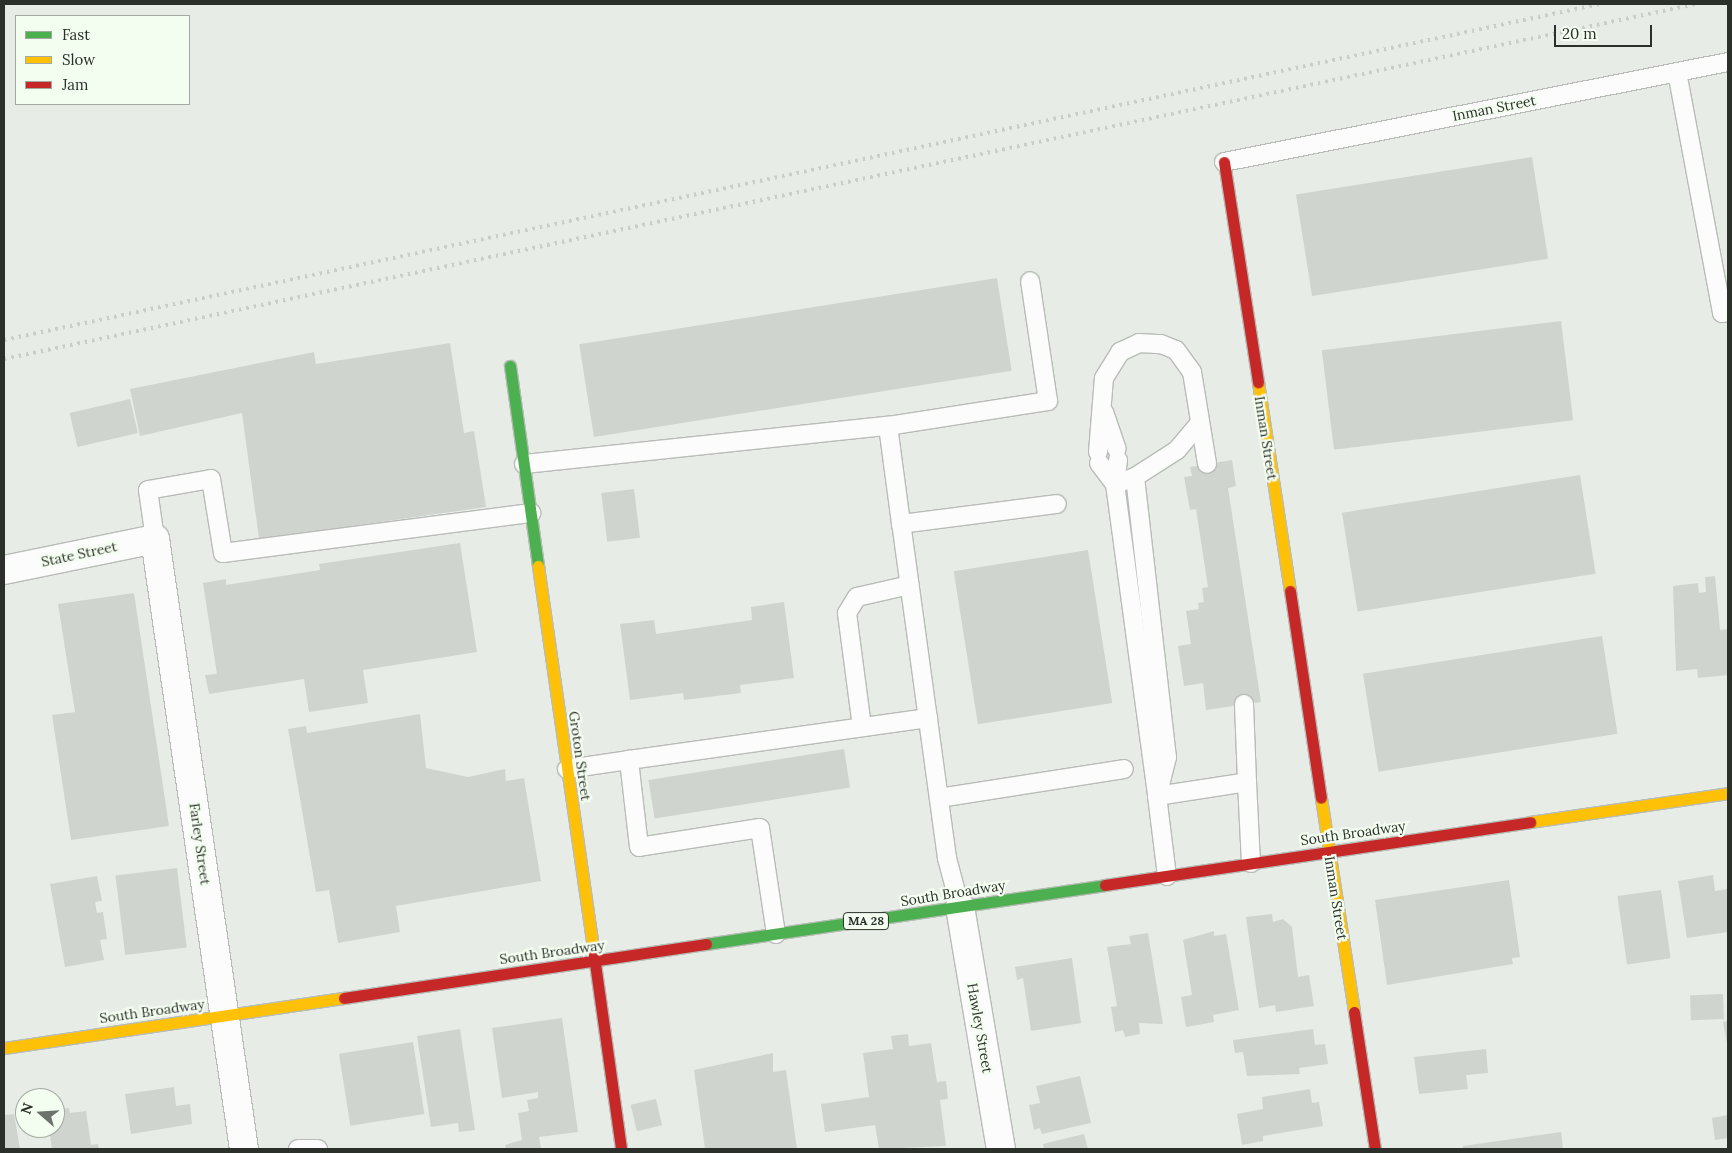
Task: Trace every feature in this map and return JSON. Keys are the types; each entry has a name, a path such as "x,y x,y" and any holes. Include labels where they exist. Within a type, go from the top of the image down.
{"street":[{"name":"Inman Street","path":"1224,162 1375,1149"},
{"name":"Groton Street","path":"510,366 621,1149"},
{"name":"State Street","path":"4,570 155,539"},
{"name":"Farley Street","path":"155,539 226,1015 244,1149"},
{"name":"South Broadway","path":"4,1048 1728,793"},
{"name":"Hawley Street","path":"960,907 1001,1149"}],"lane":[{"name":"Inman Street","path":"1224,162 1728,62"},
{"path":"1677,72 1722,313 1728,312"},
{"path":"524,464 888,426 1048,401 1030,281"},
{"path":"1115,484 1098,457 1104,378 1120,352 1139,342 1160,344 1176,350 1192,372 1206,464"},
{"path":"1101,405 1117,455 1115,484 1167,876"},
{"path":"1115,484 1135,477 1177,450 1199,424"},
{"path":"888,426 939,798 960,907"},
{"path":"1135,477 1167,757 1157,796"},
{"path":"155,539 148,490 211,479 223,553 531,513"},
{"path":"901,524 1057,504"},
{"path":"862,727 847,613 857,597 910,585"},
{"path":"1244,704 1251,863"},
{"path":"567,769 928,718"},
{"path":"629,760 639,847 760,828 776,934"},
{"path":"939,798 1124,769"},
{"path":"1157,796 1247,782"},
{"path":"298,1149 318,1148"}],"building":[{"path":"1532,157 1548,259 1312,296 1296,194"},
{"path":"997,278 1012,371 594,437 579,344"},
{"path":"1561,321 1573,420 1334,450 1322,350"},
{"path":"450,343 464,433 474,431 486,507 259,539 242,413 140,436 130,389 314,352 316,364"},
{"path":"130,399 138,433 77,447 70,413"},
{"path":"1232,460 1236,486 1228,488 1261,702 1206,710 1203,683 1184,686 1178,646 1191,644 1186,611 1199,609 1198,603 1204,602 1202,588 1208,587 1196,509 1190,510 1184,477 1192,476 1190,467"},
{"path":"1580,475 1596,574 1358,611 1342,513"},
{"path":"634,489 640,538 607,542 601,493"},
{"path":"460,543 477,652 363,670 368,703 309,712 304,679 209,694 205,675 217,674 203,583 226,579 226,585 320,570 319,564"},
{"path":"1088,550 1112,703 978,724 954,571"},
{"path":"1715,576 1720,630 1728,629 1728,675 1698,678 1697,669 1676,671 1673,586 1698,583 1699,593 1706,592 1705,577"},
{"path":"134,593 169,826 71,840 52,715 75,712 58,604"},
{"path":"784,602 794,678 740,685 741,693 684,700 683,693 630,700 620,624 654,620 656,634 752,620 751,607"},
{"path":"1602,636 1617,734 1378,772 1363,674"},
{"path":"420,714 426,768 468,777 505,769 506,781 524,778 541,881 396,906 400,932 338,943 329,890 316,892 288,729 306,726 307,733"},
{"path":"844,749 850,788 655,818 648,780"},
{"path":"177,868 187,947 125,955 115,876"},
{"path":"1713,875 1715,891 1727,889 1728,932 1687,938 1678,881"},
{"path":"97,876 102,901 95,902 97,913 103,912 107,939 100,940 104,960 65,967 50,884"},
{"path":"1509,880 1520,957 1512,958 1513,964 1387,985 1375,900"},
{"path":"1661,890 1671,958 1627,964 1617,896"},
{"path":"1272,914 1273,922 1283,919 1292,927 1298,977 1309,975 1314,1006 1276,1012 1275,1005 1259,1008 1246,917"},
{"path":"1214,931 1214,936 1226,934 1239,1010 1213,1015 1214,1022 1186,1027 1181,997 1192,995 1183,940"},
{"path":"1148,933 1163,1024 1139,1023 1140,1034 1125,1037 1123,1030 1115,1032 1111,1007 1117,1006 1107,947 1131,944 1129,936"},
{"path":"1072,958 1081,1023 1031,1031 1023,978 1017,980 1015,967"},
{"path":"1723,994 1724,1019 1691,1020 1690,995"},
{"path":"562,1018 578,1132 539,1137 541,1149 506,1149 505,1145 522,1140 518,1113 529,1111 527,1100 538,1098 538,1092 502,1098 492,1028"},
{"path":"1728,1021 1728,1043 1727,1043 1723,1022"},
{"path":"460,1029 475,1130 459,1132 458,1123 431,1127 417,1036"},
{"path":"1313,1029 1315,1045 1325,1044 1328,1064 1299,1068 1300,1074 1247,1076 1243,1052 1235,1053 1233,1040"},
{"path":"908,1034 909,1046 931,1043 937,1082 946,1081 948,1099 940,1100 946,1146 879,1149 875,1125 825,1132 821,1104 869,1097 863,1053 893,1049 891,1036"},
{"path":"413,1042 424,1114 350,1126 339,1054"},
{"path":"1486,1049 1488,1073 1466,1075 1468,1089 1419,1094 1414,1057"},
{"path":"773,1053 773,1072 786,1070 797,1149 705,1149 694,1070"},
{"path":"1080,1076 1091,1123 1042,1134 1040,1128 1034,1130 1029,1105 1040,1103 1036,1086"},
{"path":"174,1087 176,1106 190,1104 192,1124 131,1134 125,1094"},
{"path":"1310,1089 1312,1103 1319,1102 1323,1126 1263,1136 1263,1141 1242,1145 1237,1114 1263,1109 1262,1097"},
{"path":"656,1099 662,1125 637,1131 631,1105"},
{"path":"69,1108 70,1113 86,1111 91,1145 98,1144 99,1149 52,1149 50,1138 65,1138 65,1109"},
{"path":"14,1114 15,1138 18,1138 20,1149 4,1149 4,1115"},
{"path":"1728,1115 1728,1138 1715,1140 1712,1118"},
{"path":"1561,1132 1563,1149 1463,1149 1463,1146"},
{"path":"1084,1134 1088,1149 1044,1149 1043,1144"}],"railway":[{"path":"4,340 1600,4"},
{"path":"4,359 1696,4"}],"traffic: fast":[{"path":"510,366 538,566"},
{"path":"706,944 1105,885"}],"traffic: slow":[{"path":"1258,382 1290,591"},
{"path":"538,566 593,949"},
{"path":"1530,822 1728,793"},
{"path":"1321,798 1354,1012"},
{"path":"4,1048 344,998"}],"traffic: jam":[{"path":"1224,162 1258,382"},
{"path":"1290,591 1321,798"},
{"path":"1105,885 1530,822"},
{"path":"344,998 706,944"},
{"path":"593,949 621,1149"},
{"path":"1354,1012 1375,1149"}]}
